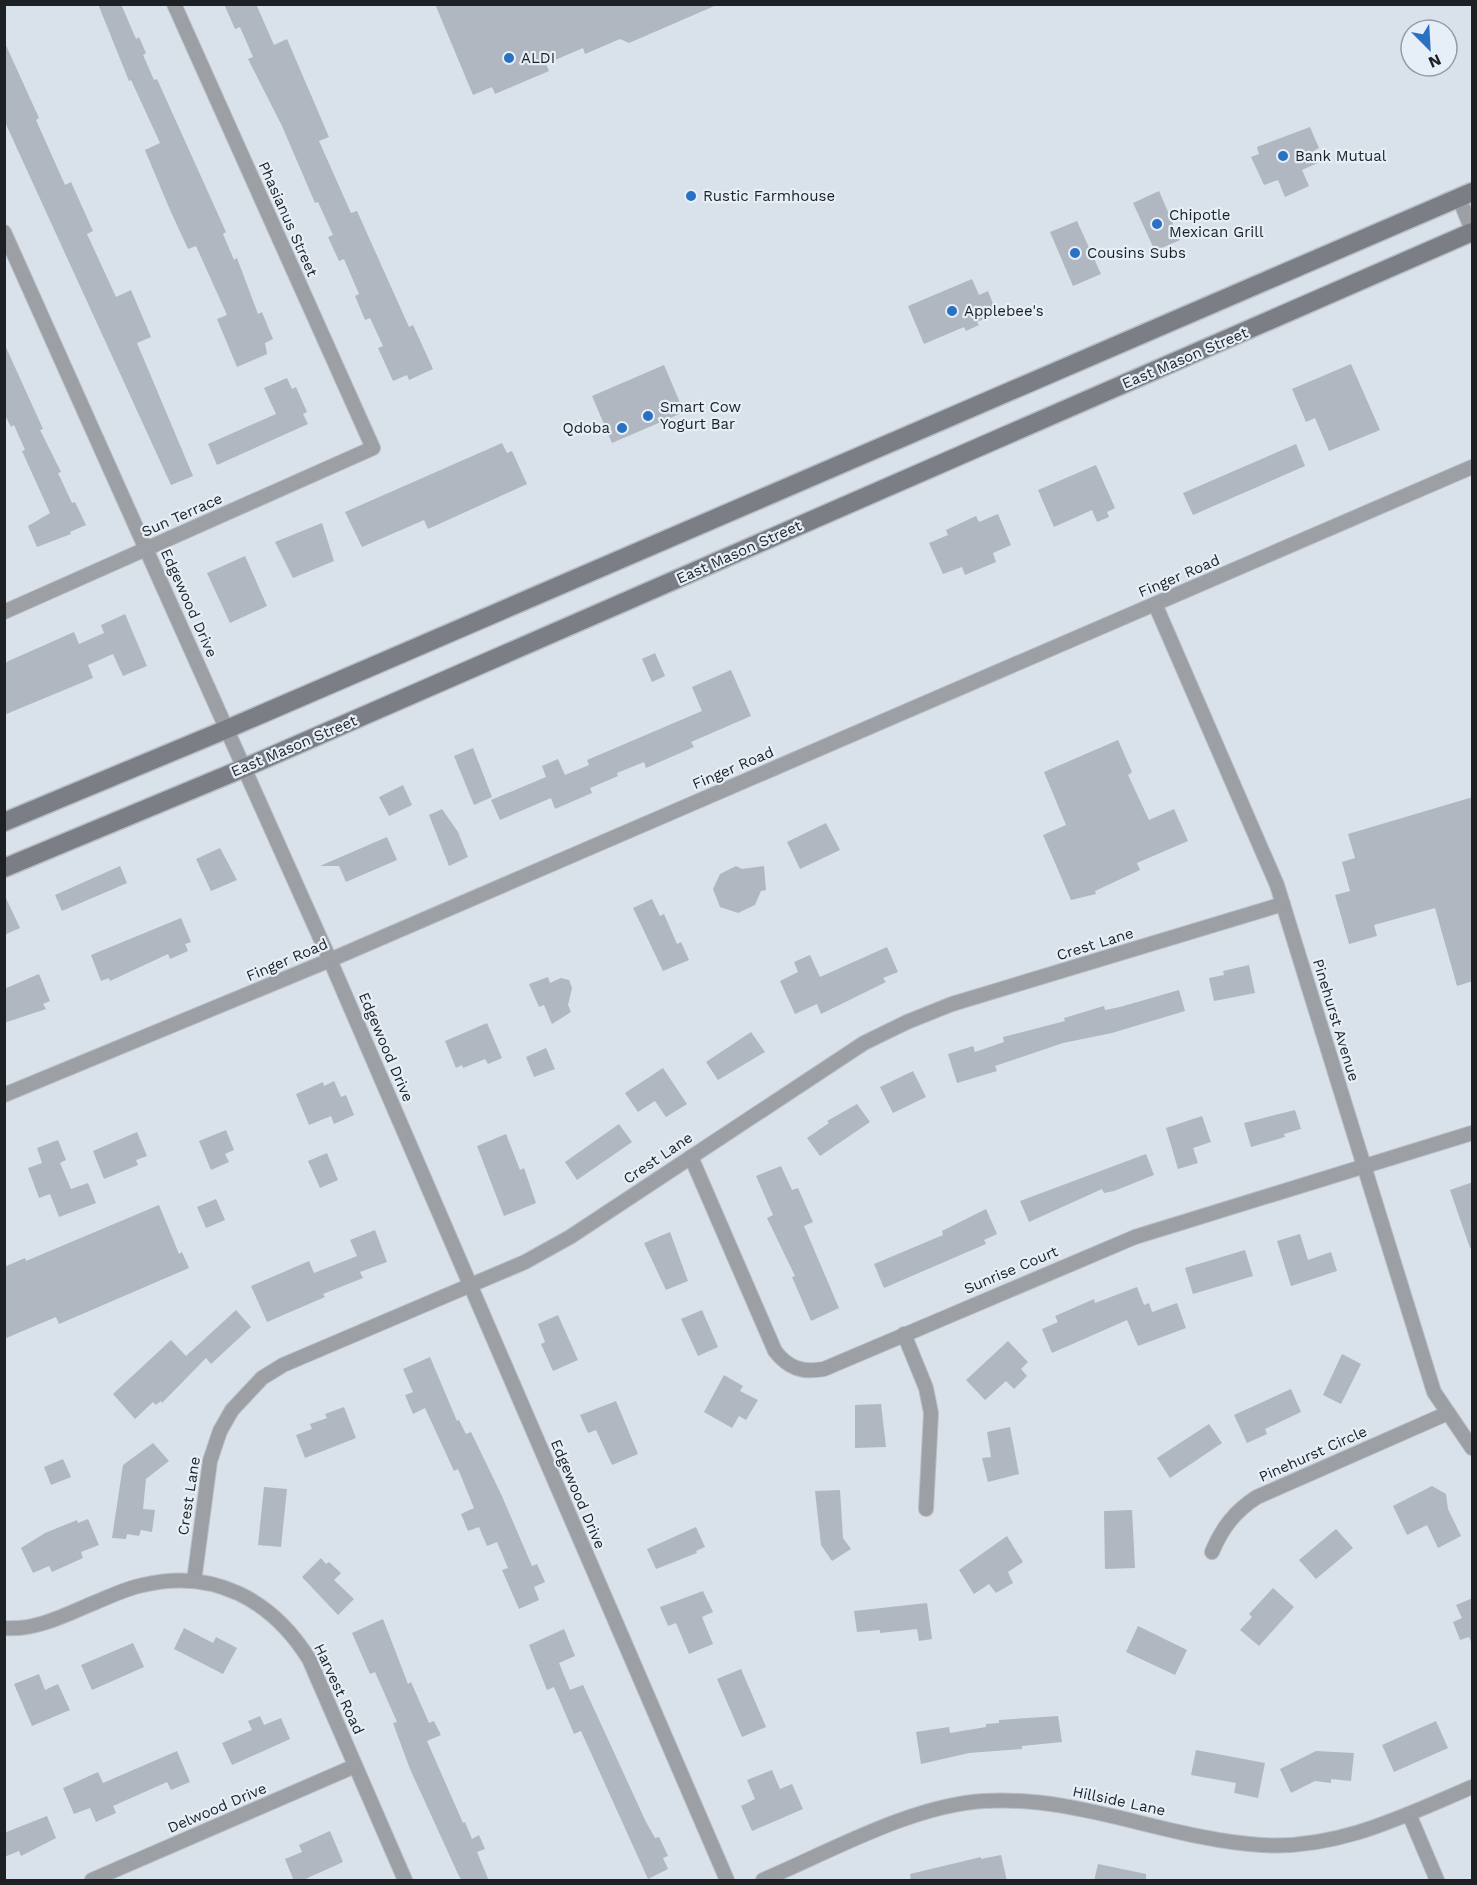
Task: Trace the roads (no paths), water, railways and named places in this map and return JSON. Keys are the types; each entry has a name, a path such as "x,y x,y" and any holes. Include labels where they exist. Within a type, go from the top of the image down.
{"main road":[{"path":"4,822 227,729 1466,195"},
{"name":"East Mason Street","path":"4,868 244,768 1473,231"}],"street":[{"name":"Phasianus Street","path":"174,4 373,448"},
{"path":"1466,195 1473,231"},
{"name":"Edgewood Drive","path":"4,232 330,960 727,1881"},
{"name":"Sun Terrace","path":"4,612 373,448"},
{"name":"Finger Road","path":"4,1095 330,960 1473,467"},
{"name":"Pinehurst Avenue","path":"1155,604 1283,904 1434,1392 1473,1448"},
{"name":"Crest Lane","path":"194,1581 210,1461 220,1431 245,1394 283,1365 525,1262 570,1237 823,1068 907,1022 952,1005 1283,904"},
{"name":"Sunrise Court","path":"691,1157 775,1351 782,1360 802,1371 824,1369 1135,1237 1473,1133"},
{"path":"904,1334 921,1373 931,1413 926,1509"},
{"name":"Pinehurst Circle","path":"1212,1552 1227,1523 1242,1507 1257,1497 1448,1413"},
{"name":"Harvest Road","path":"4,1628 17,1629 43,1624 142,1585 166,1581 194,1581 222,1586 245,1595 283,1623 309,1659 405,1881"},
{"name":"Delwood Drive","path":"92,1881 356,1766"},
{"name":"Hillside Lane","path":"763,1881 921,1813 981,1801 1015,1800 1048,1803 1226,1841 1262,1845 1328,1841 1367,1831 1473,1787"},
{"path":"1409,1814 1437,1881"}],"place":[{"name":"ALDI","path":"509,58"},
{"name":"Bank Mutual","path":"1283,156"},
{"name":"Rustic Farmhouse","path":"691,196"},
{"name":"Chipotle Mexican Grill","path":"1157,224"},
{"name":"Cousins Subs","path":"1075,253"},
{"name":"Applebee's","path":"952,311"},
{"name":"Smart Cow Yogurt Bar","path":"648,416"},
{"name":"Qdoba","path":"622,428"}]}
